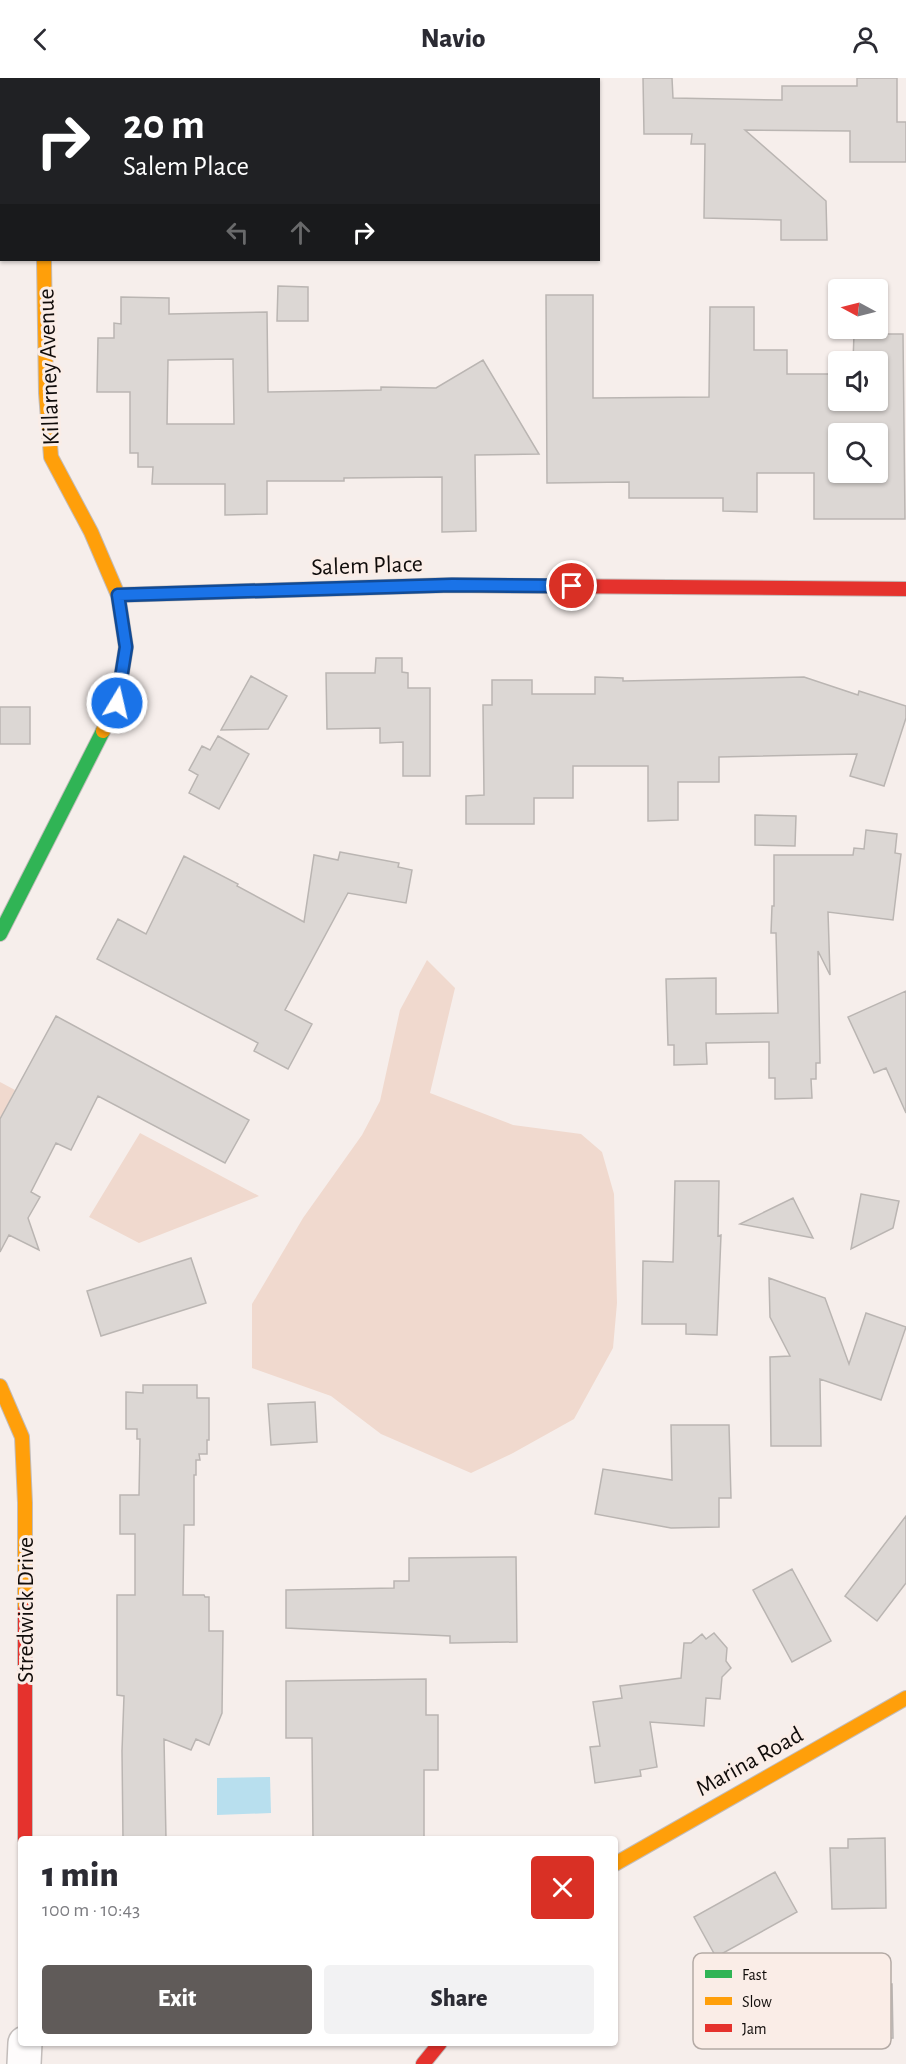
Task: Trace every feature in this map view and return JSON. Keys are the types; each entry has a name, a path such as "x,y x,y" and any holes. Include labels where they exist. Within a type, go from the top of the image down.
{"street":[{"name":"Killarney Avenue","path":"0,934 117,703 126,647 118,595 91,532 51,457 46,393 44,261"},
{"name":"Salem Place","path":"118,595 452,585 906,589"},
{"name":"Stredwick Drive","path":"0,1386 22,1437 25,1503 25,1836"},
{"name":"Marina Road","path":"618,1862 906,1698"},
{"path":"24,2046 24,2064"},
{"path":"423,2064 438,2046"}],"shaded area":[{"path":"427,960 455,988 430,1093 513,1125 581,1134 602,1152 614,1194 617,1303 613,1348 574,1419 471,1473 381,1434 331,1396 252,1368 252,1304 303,1218 362,1135 380,1101 400,1010"},
{"path":"0,1082 15,1090 0,1119"},
{"path":"140,1133 259,1196 139,1243 89,1217"}],"water":[{"path":"270,1777 271,1813 217,1815 217,1778"}],"building":[{"path":"643,78 672,78 673,98 782,100 782,86 857,86 857,78 897,78 897,122 906,122 906,162 850,162 850,131 745,130 826,201 827,240 781,240 781,220 704,218 705,144 691,144 692,134 644,134"},
{"path":"278,286 308,287 308,321 277,321"},
{"path":"546,295 593,295 593,398 709,397 710,307 754,307 754,350 787,350 787,374 828,374 828,411 888,411 888,351 853,351 854,339 888,339 888,334 903,334 905,519 814,519 814,473 757,473 757,512 723,511 723,498 629,498 629,482 547,483"},
{"path":"121,297 169,298 169,314 267,312 268,392 381,390 381,387 436,388 483,360 539,454 475,455 476,531 442,532 442,477 267,481 267,514 225,515 225,484 152,484 153,467 138,467 138,453 130,453 130,392 97,392 98,338 114,338 114,323 121,324","holes":["233,359 234,424 167,424 168,360"]},
{"path":"376,658 402,658 402,672 408,673 408,688 430,688 430,776 403,776 403,742 380,743 380,728 327,729 326,673 375,673"},
{"path":"251,676 287,696 268,729 221,730"},
{"path":"595,677 623,678 623,681 804,677 858,695 859,691 906,706 906,718 884,786 850,776 857,754 719,757 719,782 678,782 678,820 648,821 648,766 573,766 573,798 534,798 534,824 466,824 466,796 484,795 483,705 492,705 492,680 532,680 532,694 595,694"},
{"path":"0,707 30,707 30,744 0,744"},
{"path":"218,736 249,754 219,809 189,793 198,775 189,770 202,746 210,750"},
{"path":"755,815 796,816 795,846 755,845"},
{"path":"866,830 897,834 895,853 901,854 893,920 828,912 830,975 818,951 820,1063 816,1063 816,1079 811,1079 812,1098 775,1099 775,1078 769,1078 769,1042 706,1043 707,1064 674,1065 674,1045 668,1045 666,979 716,978 716,1014 778,1013 776,933 771,933 772,906 774,906 774,855 853,855 854,848 864,849"},
{"path":"340,852 399,863 398,867 412,870 406,903 348,893 285,1010 312,1024 288,1069 254,1051 258,1043 97,959 118,919 146,934 184,856 304,922 314,855 338,860"},
{"path":"906,991 906,1113 886,1068 874,1073 848,1017"},
{"path":"56,1016 249,1120 225,1163 98,1096 71,1150 56,1143 31,1192 40,1197 28,1218 39,1250 9,1235 0,1252 0,1119"},
{"path":"675,1181 719,1181 718,1236 721,1235 717,1335 686,1334 686,1324 642,1324 643,1261 673,1262"},
{"path":"861,1194 899,1201 893,1228 851,1249"},
{"path":"793,1198 813,1238 740,1224"},
{"path":"191,1258 206,1303 101,1336 87,1291"},
{"path":"769,1278 825,1298 849,1364 866,1313 906,1327 881,1400 820,1379 821,1446 771,1446 770,1357 790,1356 770,1317"},
{"path":"143,1385 197,1385 197,1398 209,1398 207,1454 199,1454 200,1460 196,1460 196,1475 194,1475 194,1525 184,1525 183,1595 209,1597 209,1631 223,1631 222,1713 209,1745 196,1739 191,1750 164,1739 166,1836 123,1836 124,1696 117,1695 117,1595 135,1595 135,1534 120,1534 120,1495 139,1495 140,1439 137,1439 137,1429 126,1429 126,1392 143,1393"},
{"path":"315,1402 317,1442 271,1445 268,1404"},
{"path":"671,1425 729,1425 731,1498 719,1498 719,1527 671,1528 595,1514 603,1469 672,1480"},
{"path":"906,1516 906,1583 877,1621 845,1596"},
{"path":"516,1557 517,1642 450,1643 450,1636 286,1628 286,1590 394,1588 394,1581 409,1581 409,1558"},
{"path":"792,1569 831,1641 792,1662 753,1590"},
{"path":"714,1633 727,1648 726,1661 731,1668 722,1677 720,1699 706,1698 704,1726 650,1722 657,1767 640,1770 641,1776 595,1783 590,1747 600,1746 593,1702 622,1698 620,1686 681,1678 684,1643 691,1643 702,1634 706,1639"},
{"path":"426,1679 426,1715 438,1715 438,1770 424,1770 424,1836 313,1836 312,1738 286,1738 286,1681"},
{"path":"885,1838 886,1908 832,1909 830,1848 848,1848 848,1839"},
{"path":"775,1872 797,1912 723,1953 714,1953 694,1917"},
{"path":"892,1984 893,2038 891,2038"}],"traffic: fast":[{"path":"0,934 103,731"}],"traffic: slow":[{"path":"44,261 46,393 51,457 91,532 118,595 126,647 117,703 103,731"},
{"path":"118,595 452,585 541,586"},
{"path":"0,1386 22,1437 25,1503 25,1610"},
{"path":"618,1862 906,1698"}],"traffic: jam":[{"path":"541,586 906,589"},
{"path":"25,1610 25,1836"},
{"path":"423,2064 438,2046"}],"route":[{"path":"117,703 126,647 118,595 452,585 572,586"}]}
